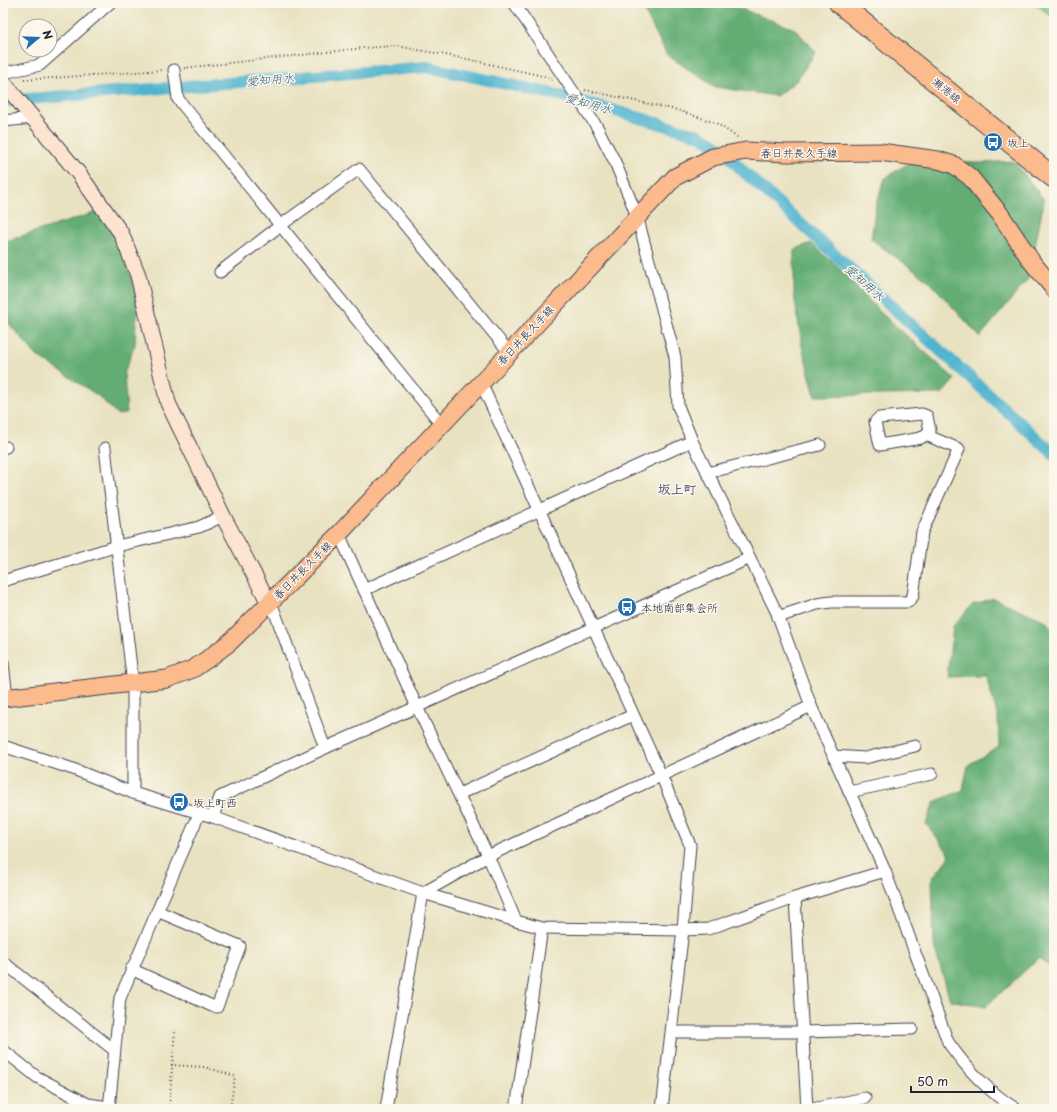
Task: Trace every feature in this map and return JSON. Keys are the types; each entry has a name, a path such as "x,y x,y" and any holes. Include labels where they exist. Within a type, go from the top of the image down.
{"highway":[{"name":"瀬港線","path":"839,3 1054,178"}],"main road":[{"name":"春日井長久手線","path":"5,698 167,679 193,669 230,642 339,534 675,177 713,157 752,152 880,152 938,160 954,165 970,177 1000,214 1032,262 1054,289"}],"street":[{"path":"3,73 40,65 110,3"},
{"path":"514,3 597,127 615,162 637,216 675,357 678,406 707,473 778,617 810,706 884,871 948,1042 961,1060 988,1088 1016,1109"},
{"path":"174,70 178,99 442,425"},
{"path":"11,83 30,115 87,185 121,233 138,275 168,403 223,516 274,610 325,748"},
{"path":"3,121 30,115"},
{"path":"220,272 281,225 359,169 509,352"},
{"path":"481,383 661,775 690,845 683,930 662,1109"},
{"path":"922,414 927,416 930,432 926,435 921,438 880,445 875,422 879,418 922,414"},
{"path":"778,617 817,604 831,602 908,602 913,596 922,532 959,449 926,435"},
{"path":"364,590 692,441"},
{"path":"707,473 820,444"},
{"path":"105,448 133,684 133,793"},
{"path":"3,581 117,546 199,527 223,516"},
{"path":"339,534 488,856 516,921"},
{"path":"213,817 220,797 325,748 750,558"},
{"path":"3,663 5,698"},
{"path":"423,893 488,856 810,706"},
{"path":"459,794 633,715"},
{"path":"3,746 73,769 133,793 213,817 423,893 542,928 708,929 795,898 884,871"},
{"path":"833,756 865,758 915,746"},
{"path":"849,792 932,774"},
{"path":"3,1050 37,1077 88,1104 109,1108 120,998 131,969 199,814"},
{"path":"386,1109 423,893"},
{"path":"795,898 807,1109"},
{"path":"131,969 217,1007 240,946 157,911"},
{"path":"516,1109 542,928"},
{"path":"3,962 114,1050"},
{"path":"672,1032 803,1032 912,1029"},
{"path":"812,1109 865,1098"}],"path":[{"path":"11,83 174,70 364,48 397,46 467,59 547,77 572,90 684,112 716,123 752,152"},
{"path":"169,1109 171,1065 175,1029"},
{"path":"171,1065 204,1067 235,1076 230,1109"}],"green space":[{"path":"656,3 704,3 736,7 795,29 816,52 796,81 776,96 715,87 667,55 644,10"},
{"path":"1034,3 1054,3 1054,18"},
{"path":"912,161 980,163 1014,161 1044,200 1029,278 980,337 929,281 871,239 876,204 885,178"},
{"path":"97,212 115,234 140,305 136,322 135,344 124,374 127,413 118,415 97,395 37,356 5,319 3,313 3,242"},
{"path":"811,243 844,273 879,311 955,379 942,394 815,396 802,346 794,294 794,250"},
{"path":"993,598 1046,621 1054,633 1054,971 1039,958 985,1007 950,1000 934,946 932,879 950,855 926,824 934,802 963,790 968,765 999,747 998,717 986,676 947,677 953,626 972,605"}],"waterway":[{"name":"愛知用水","path":"3,101 427,67 567,97 699,135 722,149 744,172 1054,454"}],"place":[{"name":"坂上","path":"993,142"},
{"name":"本地南部集会所","path":"627,607"},
{"name":"坂上町西","path":"179,802"}],"district":[{"name":"坂上町","path":"677,488"}]}
